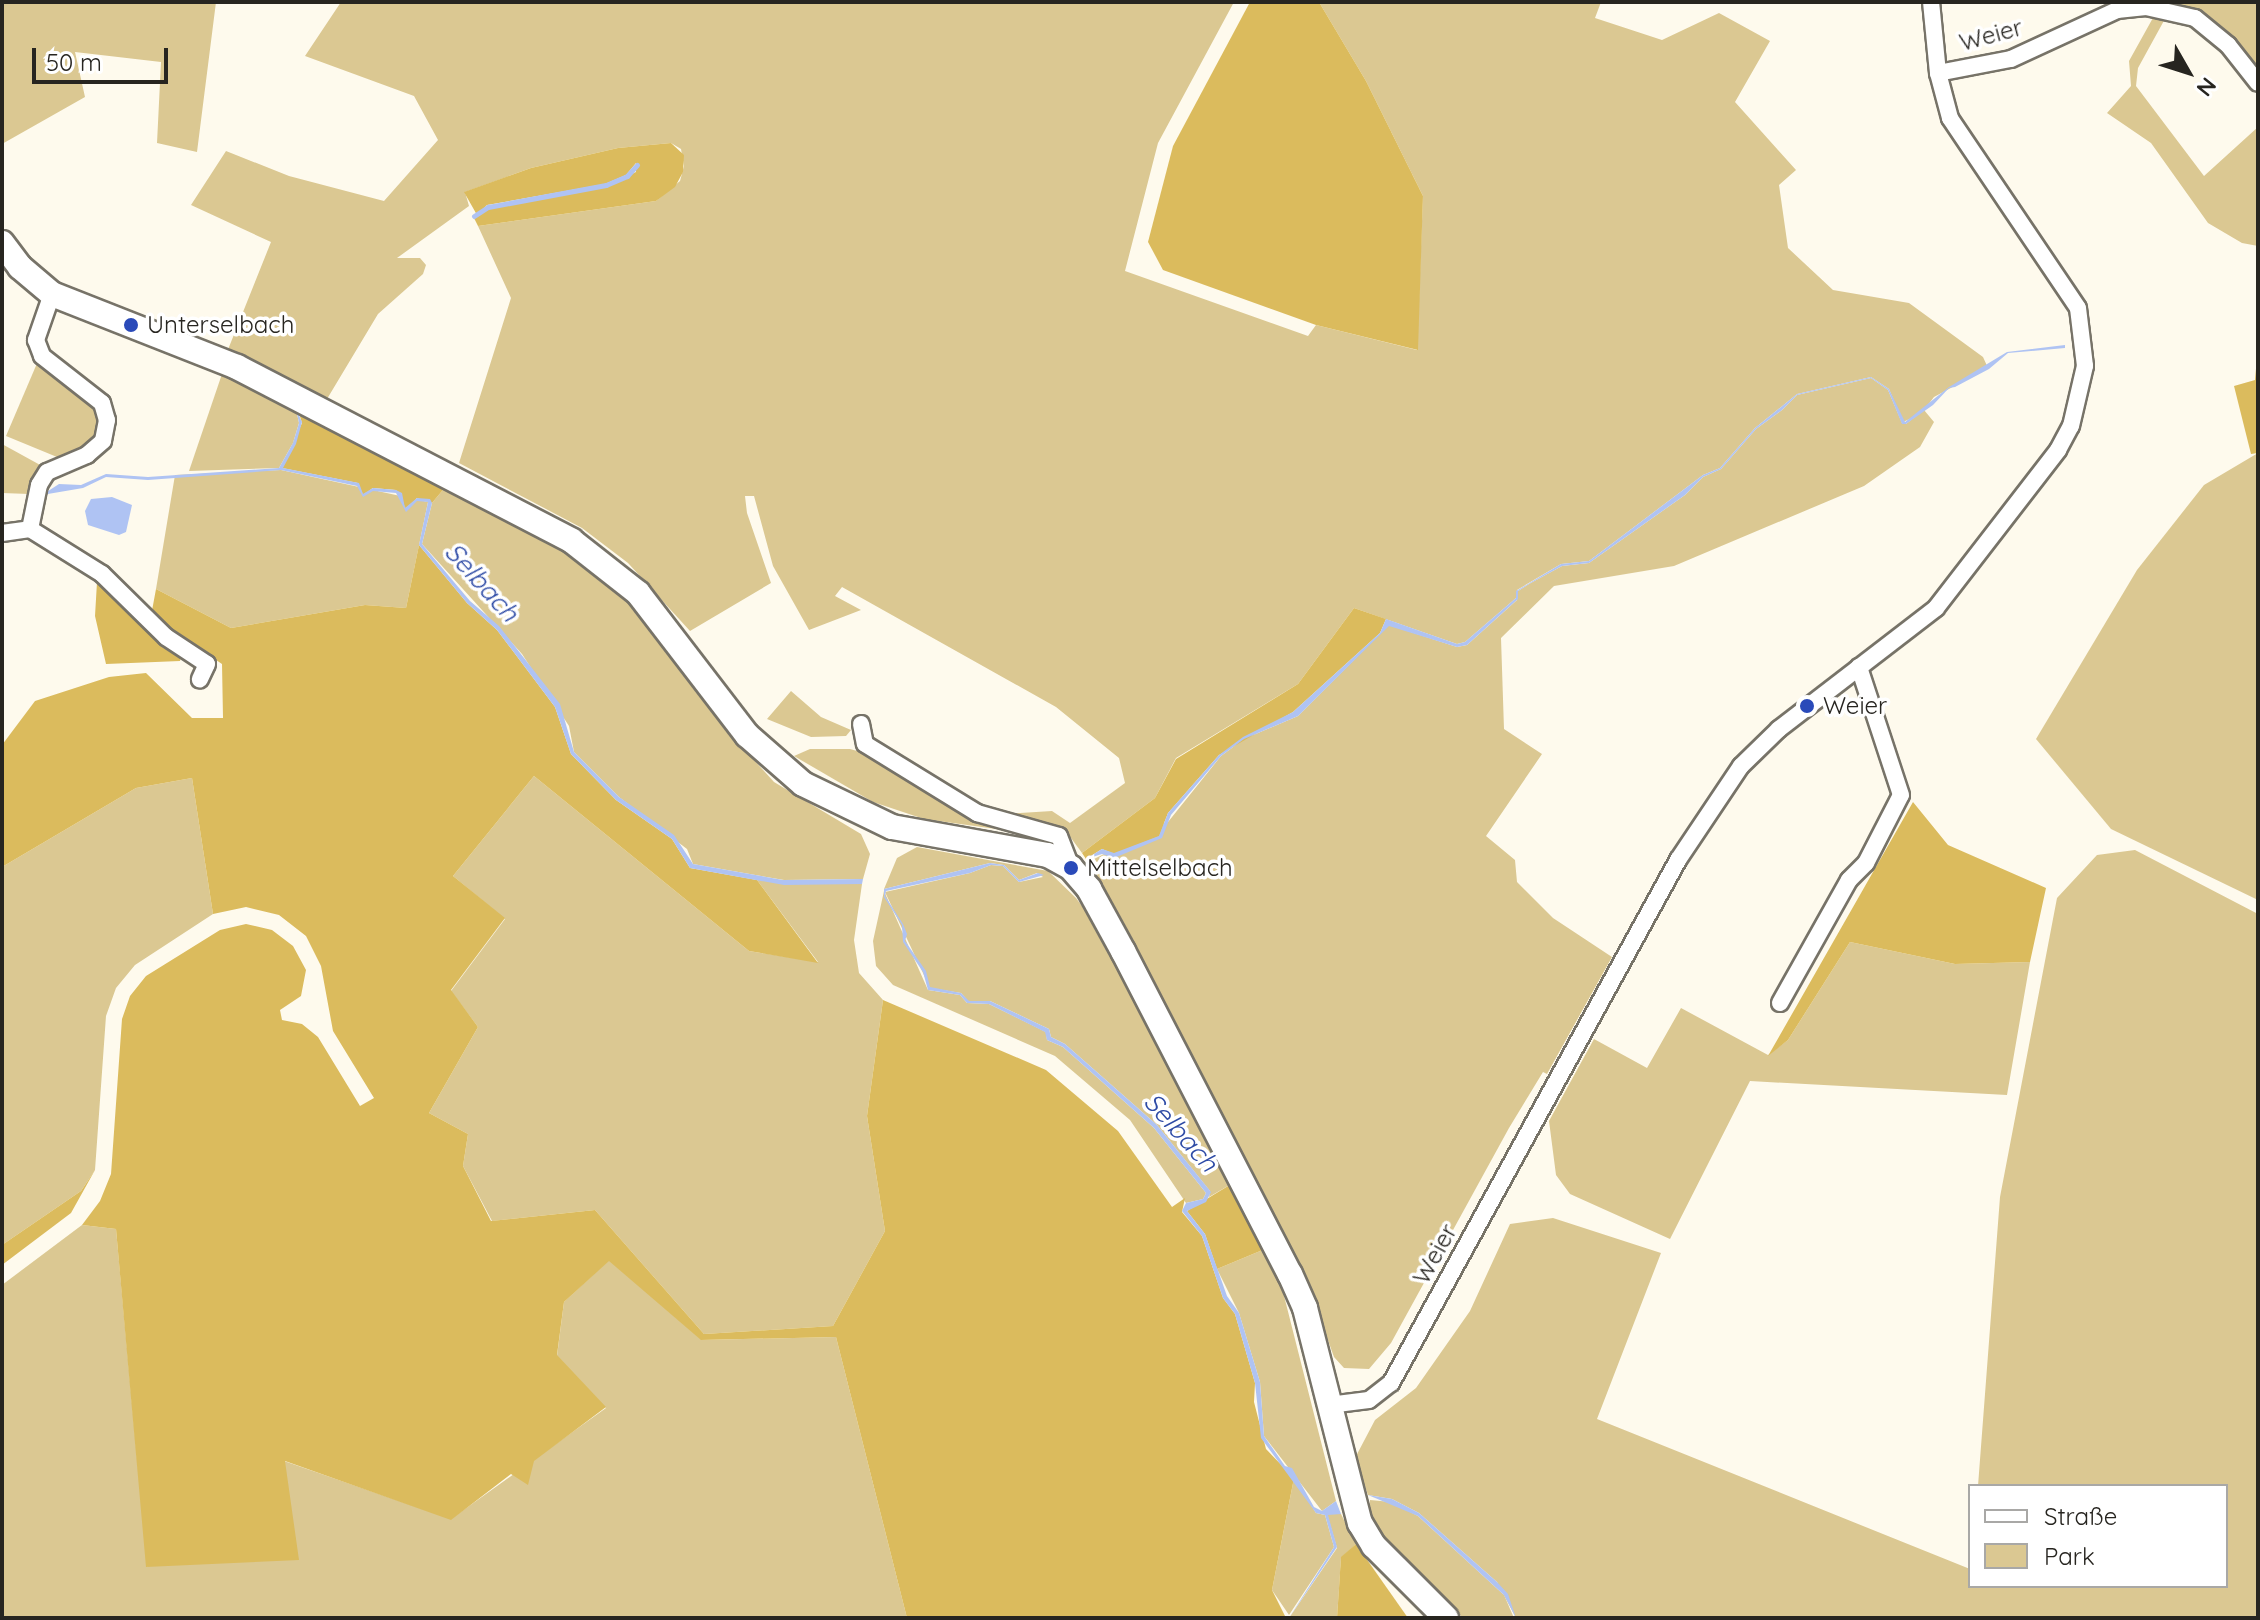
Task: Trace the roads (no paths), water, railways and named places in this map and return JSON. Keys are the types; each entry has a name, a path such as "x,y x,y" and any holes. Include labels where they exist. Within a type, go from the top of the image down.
{"street":[{"name":"Weier","path":"1329,1405 1369,1400 1391,1383 1707,811 1741,766 1779,729 1936,608 2058,450 2080,399 2085,366 2084,333 2074,301 2038,242 1962,139 1938,73 1931,2"},
{"name":"Weier","path":"1938,73 2011,59 2117,10 2146,7 2195,18 2228,45 2258,83"},
{"path":"2,243 20,267 52,294 237,367 572,541 617,571 638,593 762,752 841,805 892,827 1048,855 1071,868 1089,889 1123,951 1290,1274 1305,1308 1360,1523 1374,1546 1446,1618"},
{"path":"30,529 39,485 47,472 87,455 103,441 107,420 102,403 42,356 36,340 52,294"},
{"path":"2,533 30,529 102,574 166,637 207,664 200,679"},
{"path":"1780,1003 1849,880 1866,863 1901,795 1859,667"},
{"path":"861,724 865,744 977,813 1059,836 1071,868"}],"water":[{"path":"2065,345 2065,348 2008,353 1989,369 1949,388 1933,405 1906,424 1902,424 1888,390 1871,378 1797,395 1756,429 1721,469 1703,477 1685,495 1589,563 1562,566 1518,591 1518,599 1467,645 1457,647 1389,626 1298,716 1244,739 1221,756 1171,815 1162,838 1114,858 1102,854 1086,859 1102,849 1114,853 1159,836 1168,813 1219,755 1243,737 1293,712 1380,633 1386,619 1457,644 1465,642 1516,598 1516,591 1561,564 1589,561 1703,475 1720,468 1755,428 1797,394 1871,377 1889,389 1905,422 1949,387 2007,352"},
{"path":"296,409 302,422 296,444 283,468 359,483 363,494 373,488 396,490 402,493 405,508 417,498 430,499 432,503 422,544 470,601 499,626 560,704 574,752 619,797 674,835 693,864 783,880 863,879 862,884 784,885 690,868 672,839 616,800 571,754 555,707 497,630 467,603 419,545 428,502 417,501 406,512 396,493 373,491 363,497 357,486 281,470 148,480 106,477 83,488 42,495 59,484 81,485 106,474 148,477 279,468 293,443 299,423"},
{"path":"112,497 132,505 126,532 119,535 88,525 85,511 91,499"},
{"path":"990,863 1004,865 1019,880 1038,873 1044,875 1019,882 1003,866 991,865 970,873 886,891 885,896 903,924 907,934 905,941 926,971 930,987 961,993 969,1001 990,1001 1049,1029 1051,1037 1065,1044 1157,1125 1211,1192 1206,1202 1187,1211 1205,1234 1227,1296 1239,1313 1260,1382 1264,1436 1285,1466 1292,1468 1314,1507 1322,1511 1336,1501 1341,1514 1328,1515 1337,1547 1289,1618 1334,1547 1325,1515 1316,1513 1261,1438 1255,1383 1235,1314 1223,1298 1202,1236 1182,1211 1186,1203 1203,1199 1206,1193 1154,1128 1063,1047 1047,1040 1045,1032 989,1004 967,1003 960,995 928,990 923,972 903,942 902,925 884,897 884,889"},
{"path":"1368,1495 1392,1499 1419,1513 1497,1582 1508,1594 1516,1618 1504,1595 1418,1516"}],"waterway":[{"path":"474,216 488,207 606,185 627,176 637,165"}],"place":[{"name":"Unterselbach","path":"131,325"},
{"name":"Weier","path":"1807,706"},
{"name":"Mittelselbach","path":"1071,868"}],"water label":[{"name":"Selbach","path":"482,582"},
{"name":"Selbach","path":"1181,1132"}]}
